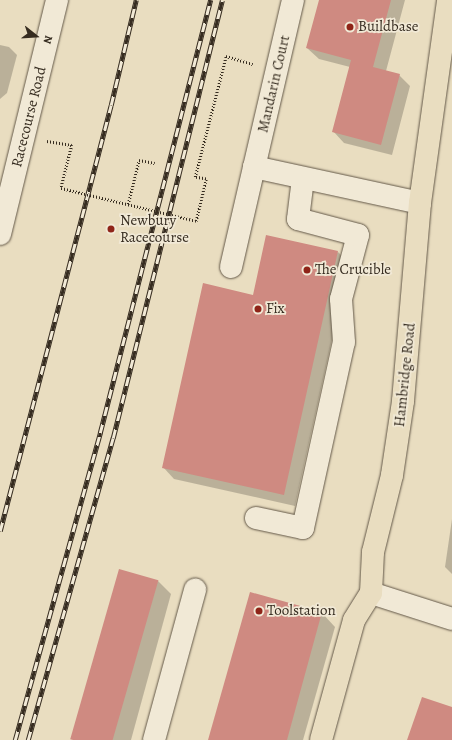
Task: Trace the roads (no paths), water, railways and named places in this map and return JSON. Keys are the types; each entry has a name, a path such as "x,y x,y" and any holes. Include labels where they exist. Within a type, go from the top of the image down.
{"main road":[{"name":"Hambridge Road","path":"321,740 354,620 370,593 373,552 392,475 403,401 420,203 448,0"}],"street":[{"name":"Racecourse Road","path":"0,234 57,0"},
{"name":"Mandarin Court","path":"231,266 293,0"},
{"path":"254,167 420,203"},
{"path":"256,518 303,528 344,342 341,299 358,235 298,219 303,178"},
{"path":"154,740 195,590"},
{"path":"370,593 452,620"}],"railway":[{"path":"0,531 111,105 136,0"},
{"path":"15,740 100,433 210,0"},
{"path":"28,740 113,438 222,0"}],"place":[{"name":"Buildbase","path":"350,27"},
{"name":"Newbury Racecourse","path":"111,229"},
{"name":"The Crucible","path":"307,270"},
{"name":"Fix","path":"258,309"},
{"name":"Toolstation","path":"259,611"}]}
